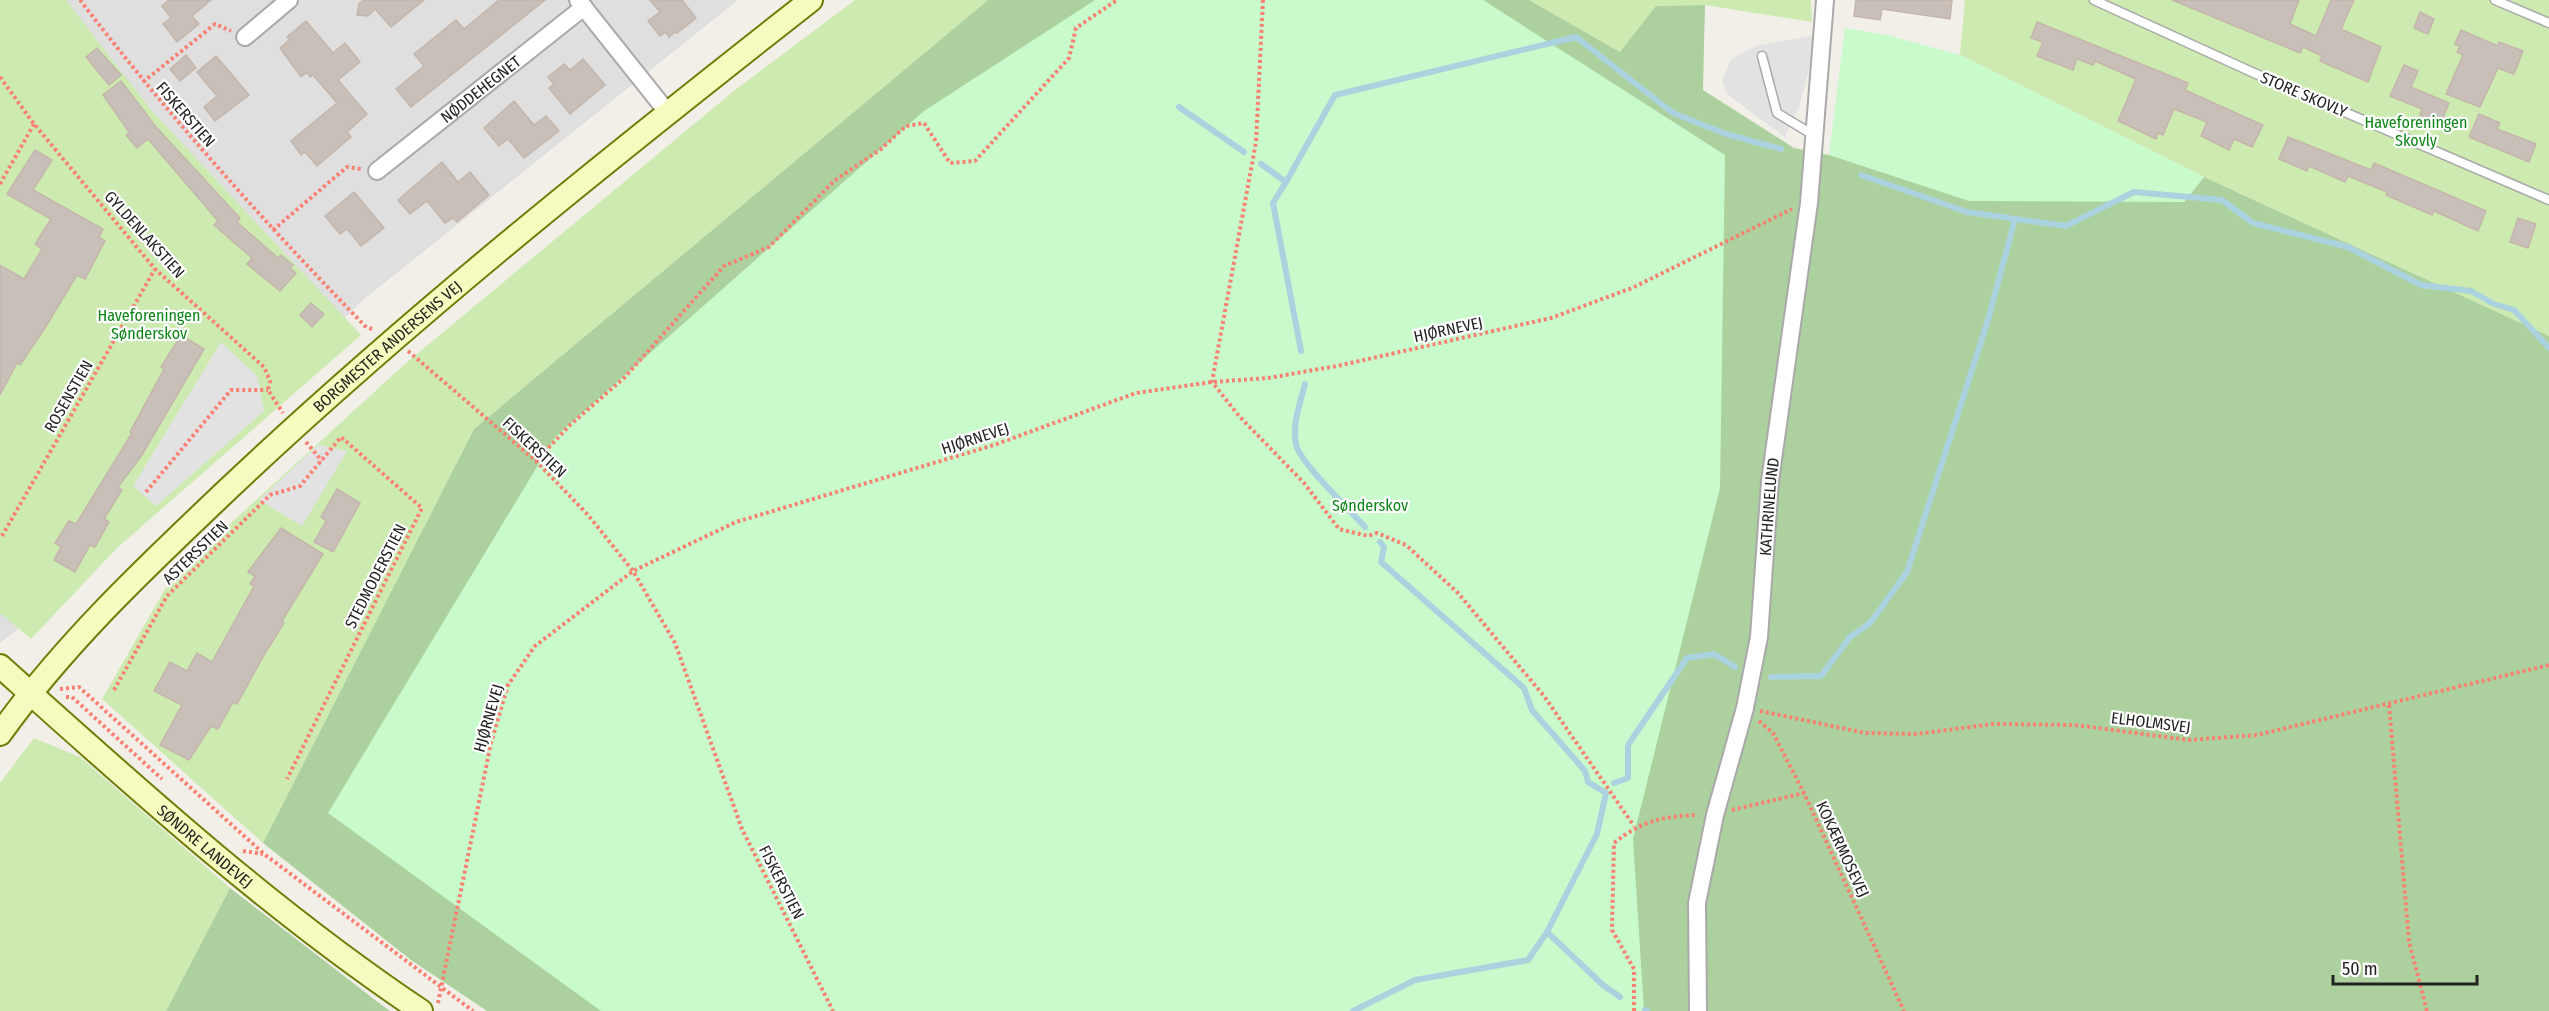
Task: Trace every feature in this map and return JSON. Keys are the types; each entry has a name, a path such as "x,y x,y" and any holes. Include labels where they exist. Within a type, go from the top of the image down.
{"street":[{"path":"245,37 289,0"},
{"name":"BORGMESTER ANDERSENS VEJ","path":"0,734 29,692 128,585 293,429 394,339 668,112 811,0"},
{"name":"KATHRINELUND","path":"1698,1011 1697,903 1715,815 1745,708 1759,637 1770,481 1809,202 1825,0"},
{"name":"NØDDEHEGNET","path":"377,171 581,3 668,112"},
{"name":"SØNDRE LANDEVEJ","path":"0,666 228,866 335,951 421,1011"}],"lane":[{"name":"STORE SKOVLY","path":"2094,0 2254,73 2549,200"},
{"path":"2495,0 2549,23"},
{"path":"1762,56 1777,113 1815,136"}],"path":[{"name":"FISKERSTIEN","path":"80,0 143,82 273,230 365,326 394,339 536,461 588,515 633,571 675,643 742,829 833,1011"},
{"path":"536,461 570,425 624,378 724,266 769,247 834,180 881,149 906,126 924,123 950,163 975,161 1069,58 1076,28 1118,0"},
{"path":"1263,0 1256,142 1212,382 1239,416 1304,483 1339,529 1368,536 1377,533 1406,545 1458,593 1544,696 1634,826"},
{"path":"143,82 215,24 245,37"},
{"name":"GYLDENLAKSTIEN","path":"0,77 34,124 155,269 264,367 270,381 268,390 293,429"},
{"path":"0,184 34,124"},
{"path":"273,230 347,167 377,171"},
{"name":"HJØRNEVEJ","path":"437,1011 492,743 508,685 535,646 633,571 736,522 994,445 1136,393 1212,382 1268,378 1337,366 1551,318 1632,288 1782,213 1809,202"},
{"name":"ROSENSTIEN","path":"2,536 155,269"},
{"path":"146,492 231,390 268,390"},
{"name":"STEDMODERSTIEN","path":"287,779 423,508 341,437 322,461"},
{"name":"ASTERSSTIEN","path":"114,690 167,596 270,495 300,486 322,461"},
{"name":"ELHOLMSVEJ","path":"1745,708 1866,733 1916,735 1993,724 2075,725 2189,740 2257,735 2389,705 2549,664"},
{"path":"29,692 79,687 264,854 472,1011"},
{"path":"2389,705 2409,942 2427,1011"},
{"name":"KOKÆRMOSEVEJ","path":"1745,708 1773,733 1804,793 1904,1011"},
{"path":"1634,1011 1634,969 1612,930 1614,843 1634,826 1673,815 1715,815 1804,793"}],"shaded area":[{"path":"0,0 738,0 363,300 71,588 0,643"},
{"path":"1813,36 1809,69 1799,107 1785,137 1728,95 1722,81 1731,60 1755,46"},
{"path":"221,342 257,376 264,411 156,506 133,486"},
{"path":"318,445 347,451 302,526 259,500"}],"green space":[{"name":"Haveforeningen Sønderskov","path":"0,0 66,0 152,111 361,335 117,548 31,639 0,613"},
{"path":"855,0 988,0 474,429 263,843 102,699 165,589 232,522 406,363 735,90"},
{"name":"Sønderskov","path":"988,0 1529,0 1620,52 1656,6 1705,5 1703,90 1794,148 1829,155 2184,202 2204,177 2549,336 2549,1011 487,1011 411,960 263,843 474,429"},
{"path":"1095,0 1483,0 1725,155 1720,488 1633,839 1644,1011 601,1011 328,813 555,437 924,111"},
{"path":"1529,0 1811,0 1812,22 1705,5 1657,6 1620,52"},
{"name":"Haveforeningen Skovly","path":"1965,0 2549,0 2549,336 2204,177 1960,55"},
{"path":"1845,28 1887,35 1960,55 2204,177 2184,202 1969,201 1829,155"},
{"path":"34,738 80,757 230,888 166,1011 0,1011 0,783"},
{"path":"230,888 383,1006 390,1011 166,1011"}],"building":[{"path":"169,0 211,0 192,16 199,24 177,42 163,24 171,18 162,6"},
{"path":"364,0 424,0 391,27 375,9 368,16 357,15 359,4"},
{"path":"499,0 545,0 411,107 396,89 424,66 414,54 456,20 464,29"},
{"path":"650,0 682,0 696,18 669,37 666,32 660,36 648,21 660,12"},
{"path":"1856,0 1952,0 1950,19 1882,9 1880,20 1854,16"},
{"path":"2172,0 2299,0 2290,24 2316,36 2331,0 2354,0 2341,29 2381,47 2368,82 2320,61 2322,56 2303,47 2300,53"},
{"path":"2420,12 2434,19 2428,34 2414,28"},
{"path":"306,21 333,53 345,43 360,62 338,80 367,114 347,132 351,137 317,166 305,152 301,155 291,141 337,103 313,75 310,77 307,72 301,77 280,48 290,39 287,37"},
{"path":"2037,22 2188,83 2185,90 2263,125 2252,147 2234,139 2229,150 2201,136 2207,122 2174,109 2163,135 2158,133 2156,139 2118,121 2136,79 2095,61 2093,65 2077,59 2073,70 2037,56 2043,42 2031,38"},
{"path":"2461,30 2498,46 2499,42 2523,51 2514,74 2498,68 2480,107 2446,94 2463,55 2457,52 2460,46 2455,44"},
{"path":"97,48 121,75 109,85 86,57"},
{"path":"186,55 196,68 180,81 170,69"},
{"path":"216,56 249,95 215,121 204,107 217,96 197,72"},
{"path":"583,59 605,85 570,114 549,88 554,84 548,77 564,64 570,70"},
{"path":"2404,65 2418,71 2411,87 2449,103 2441,123 2420,115 2422,109 2390,96"},
{"path":"121,81 157,128 240,218 237,222 278,258 281,255 293,265 290,268 296,273 280,291 247,264 252,258 214,225 218,221 148,139 137,148 126,135 129,132 103,95"},
{"path":"514,101 534,125 546,116 559,131 524,158 508,139 499,146 484,128"},
{"path":"2479,114 2500,123 2497,129 2536,144 2529,162 2469,137"},
{"path":"2288,137 2371,170 2374,163 2486,211 2478,231 2434,211 2432,215 2386,195 2387,192 2348,176 2345,182 2309,166 2307,171 2279,159"},
{"path":"35,150 52,160 33,190 103,229 99,237 105,241 85,279 77,275 20,365 17,363 0,395 0,265 24,279 42,249 35,244 51,219 7,194"},
{"path":"442,162 458,182 470,172 489,195 457,222 453,218 445,223 427,201 410,214 398,200"},
{"path":"354,192 384,228 361,246 347,229 340,234 325,216"},
{"path":"2518,218 2536,224 2528,248 2510,242"},
{"path":"311,303 324,314 312,327 300,315"},
{"path":"181,335 204,349 142,455 118,487 122,490 104,519 109,522 95,547 90,545 75,572 54,560 61,547 55,543 69,521 76,524 132,433 130,432 164,369 161,367"},
{"path":"337,489 360,503 333,552 314,542 326,521 321,517"},
{"path":"281,528 323,554 282,621 284,623 237,704 233,702 218,729 211,726 189,760 160,745 182,705 154,691 170,662 187,671 197,653 212,662 254,586 250,584 255,576 248,572"}],"waterway":[{"path":"1261,164 1286,182 1335,95 1576,37 1673,113 1726,134 1781,149"},
{"path":"1179,107 1244,152"},
{"path":"1861,175 1967,212 2066,226 2134,192 2222,200 2253,223 2348,247 2421,285 2471,291 2494,304 2514,310 2549,348"},
{"path":"1286,182 1273,203 1301,351"},
{"path":"1771,677 1821,676 1850,637 1870,623 1907,572 1988,320 2015,219"},
{"path":"1305,384 1295,429 1299,452 1315,474 1365,527"},
{"path":"1353,1011 1415,980 1528,960 1547,932 1597,834 1606,793 1588,782 1585,771 1532,710 1524,688 1381,562 1384,547 1380,542"},
{"path":"1614,783 1628,778 1628,745 1687,658 1714,654 1735,667"},
{"path":"1547,932 1603,985 1620,997"}]}
